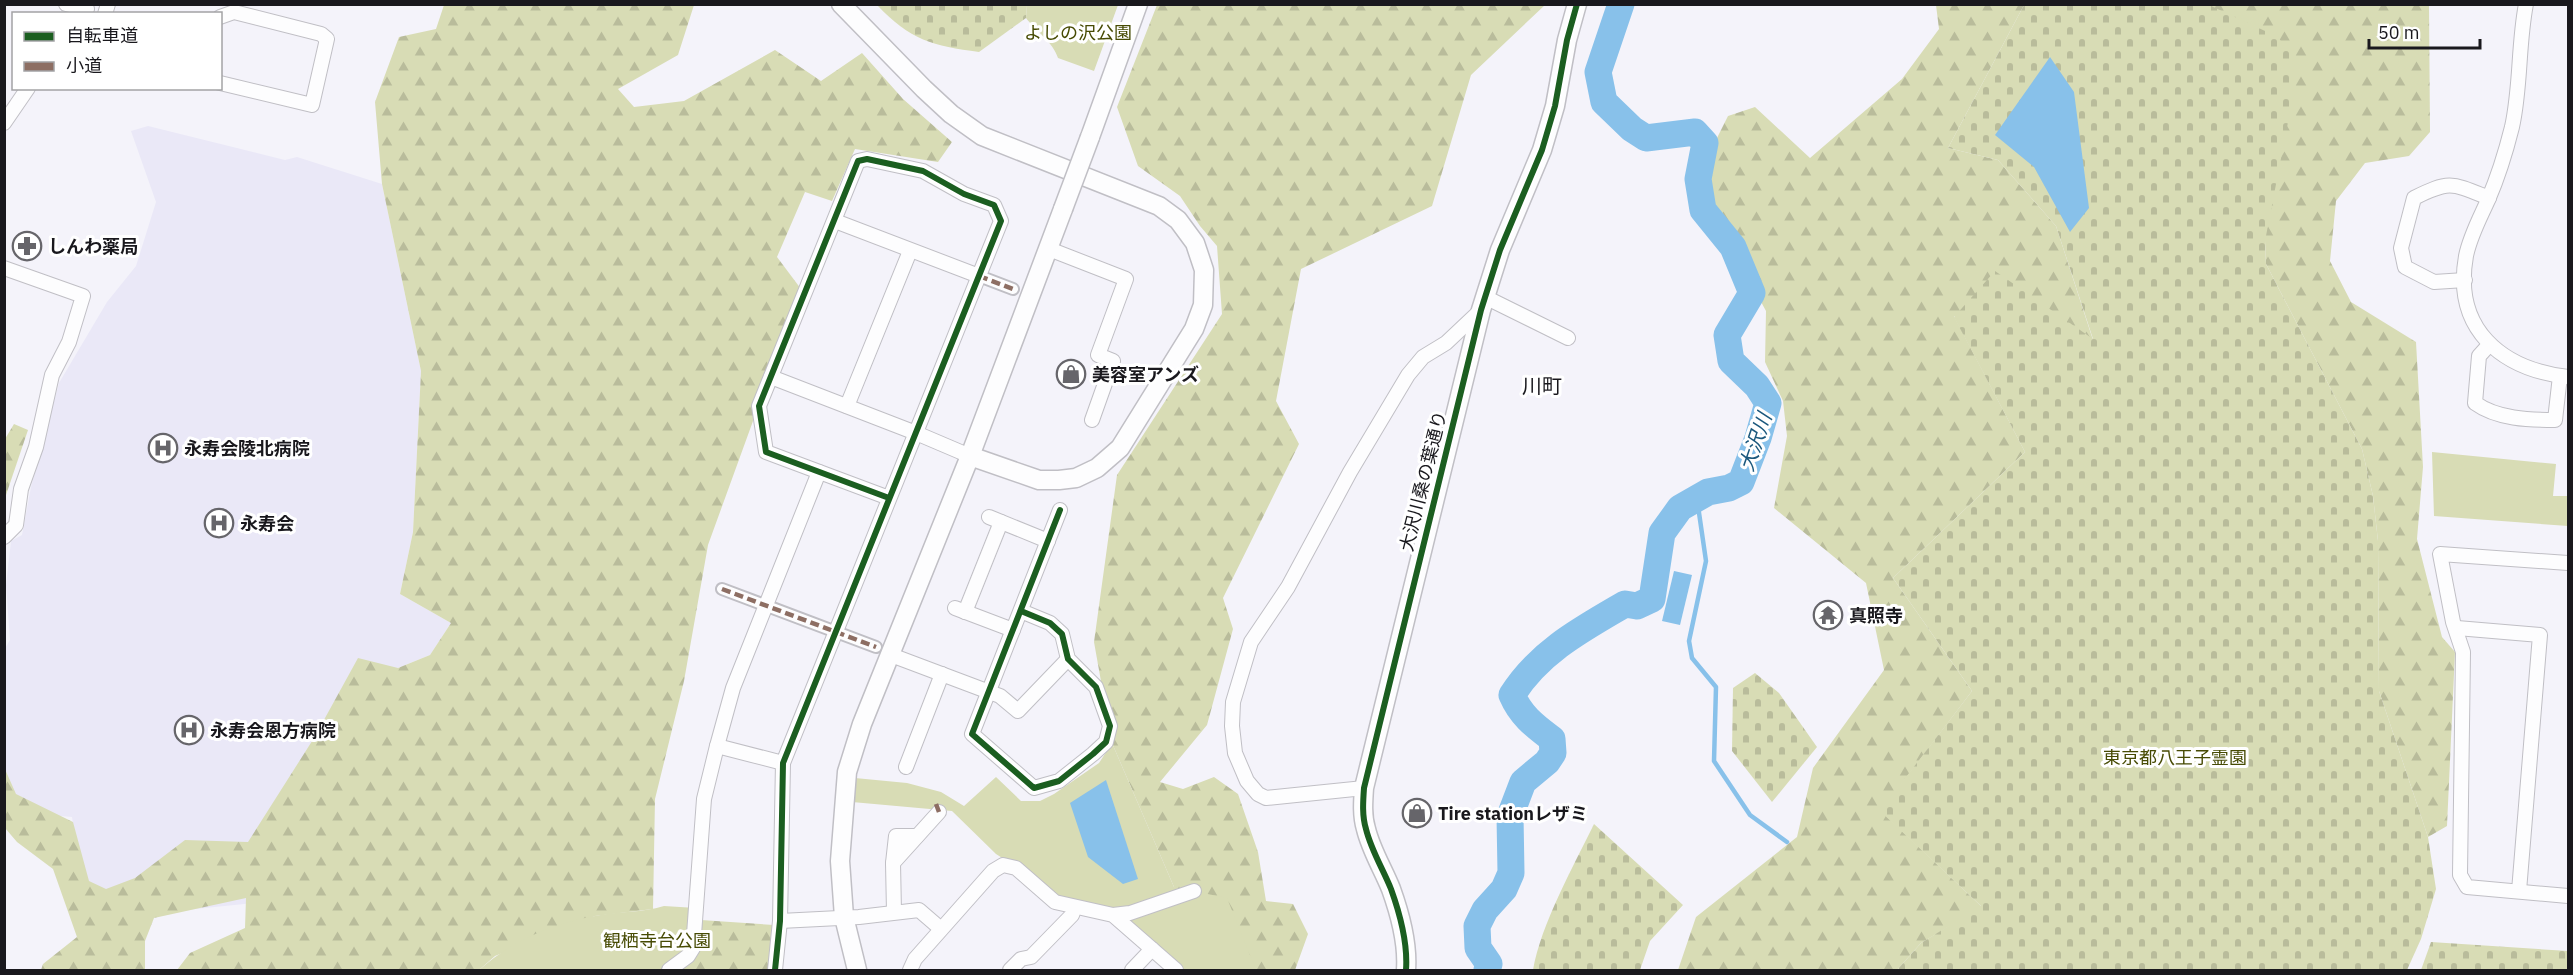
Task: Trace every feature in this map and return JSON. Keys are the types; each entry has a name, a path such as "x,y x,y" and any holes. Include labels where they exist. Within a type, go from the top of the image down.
{"street":[{"path":"66,4 87,9"},
{"path":"771,377 970,456 1039,480 1076,478 1097,468 1120,448 1194,328 1203,305 1204,270 1194,243 1178,220 1159,206 982,136 951,114 924,89 841,4"},
{"path":"857,970 844,917 840,861 847,772 883,651 970,456 1049,249 1138,4"},
{"name":"大沢川桑の葉通り","path":"1406,970 1407,958 1401,923 1391,889 1365,829 1364,788 1483,304 1500,250 1542,150 1555,106 1567,40 1577,4"},
{"path":"2489,345 2479,356 2475,403 2484,409 2526,420 2555,420 2564,376 2529,368 2509,359 2489,345 2475,326 2465,280 2466,255 2489,198 2512,125 2526,4"},
{"path":"222,16 234,12 321,34 327,39 312,105 222,83"},
{"path":"4,123 27,90"},
{"path":"775,970 780,921 783,763 1001,220 994,205 964,194 923,171 867,159 858,161 759,405 766,452 889,498"},
{"path":"2465,280 2434,282 2405,267 2401,248 2414,198 2438,186 2453,184 2489,198"},
{"path":"835,221 1013,290"},
{"path":"1049,249 1126,279 1098,355 1113,361 1092,420"},
{"path":"847,406 910,251"},
{"path":"4,537 16,525 21,489 36,447 52,375 69,342 83,296 5,269"},
{"path":"1364,788 1266,798 1258,794 1247,781 1235,753 1232,726 1233,702 1237,684 1251,642 1288,587 1350,472 1408,375 1423,357 1446,343 1483,304 1568,338"},
{"path":"669,970 688,956 693,948 705,799 733,688 819,472"},
{"path":"1021,611 1050,623 1062,634 1068,659 1096,687 1110,726 1106,742 1059,781 1034,788 972,734 1060,510"},
{"path":"1013,630 960,610 995,520 1048,541"},
{"path":"2568,563 2440,554 2453,622 2457,628 2463,652 2460,875 2467,886 2568,896"},
{"path":"722,590 1000,696 1018,711 1068,659"},
{"path":"2457,628 2540,635 2519,891"},
{"path":"906,767 942,674"},
{"path":"717,746 783,763"},
{"path":"894,912 893,862 896,836 917,836 938,808"},
{"path":"910,970 915,959 940,929 993,871 1003,865 1016,868 1055,902 1113,915 1130,913 1194,891"},
{"path":"1010,970 1022,959 1031,957 1072,915 1075,907"},
{"path":"780,921 919,910 940,929"},
{"path":"1113,915 1176,970"},
{"path":"1132,970 1152,949"}],"shaded area":[{"name":"永寿会","path":"148,126 285,160 297,157 382,184 421,371 413,532 400,594 451,623 430,655 398,668 254,903 156,913 85,898 72,817 38,814 5,790 4,650 10,640 6,585 11,541 22,535 31,487 59,383 107,302 136,266 156,202 131,131"}],"green space":[{"path":"444,5 694,5 678,55 618,89 634,107 684,101 775,50 821,81 862,53 903,99 952,142 938,162 855,149 832,201 805,192 777,257 801,289 708,545 684,681 655,799 653,909 595,916 495,956 479,970 177,970 190,953 245,928 246,898 154,918 145,941 145,970 41,970 43,964 77,937 53,869 17,842 5,828 4,767 16,794 73,822 89,881 106,889 135,878 185,840 248,842 314,738 358,658 398,668 430,655 451,623 400,594 413,532 421,371 382,184 375,102 399,37 436,29"},
{"path":"877,5 1027,5 1026,18 979,52 935,44 912,34"},
{"name":"よしの沢公園","path":"1027,5 1118,5 1094,71 1058,58 1048,42 1026,18"},
{"path":"1157,5 1545,5 1471,75 1432,206 1301,269 1276,401 1299,444 1223,598 1233,629 1207,725 1160,782 1183,789 1214,777 1238,794 1258,852 1266,901 1293,904 1308,934 1295,970 1240,970 1174,887 1112,743 1094,642 1117,475 1222,314 1217,246 1180,196 1138,166 1117,107"},
{"path":"1936,5 2024,5 1948,148 1998,160 2056,226 2093,340 1954,316 2025,452 1893,578 1972,691 1881,811 1982,907 1921,943 1897,970 1678,970 1696,917 1797,837 1813,768 1884,670 1866,583 1774,508 1787,436 1783,401 1765,362 1766,311 1704,197 1712,148 1728,116 1755,107 1810,158 1902,79 1939,29"},
{"name":"東京都八王子霊園","path":"2024,5 2209,5 2278,37 2293,58 2294,91 2265,241 2266,264 2362,449 2373,496 2378,541 2379,691 2428,837 2436,889 2421,939 2407,970 1897,970 1921,943 1981,906 1880,811 1972,691 1893,578 2025,452 1954,317 1995,271 2093,339 2056,226 1998,160 1948,148"},
{"path":"2209,5 2429,5 2430,132 2409,156 2365,163 2336,201 2330,261 2351,302 2416,342 2423,467 2417,539 2442,637 2455,652 2447,826 2428,837 2379,691 2378,541 2373,496 2362,449 2266,264 2265,241"},
{"path":"14,424 28,430 5,498 5,439"},
{"path":"2432,452 2556,464 2553,496 2568,496 2568,526 2434,516"},
{"path":"1755,673 1779,693 1817,747 1772,802 1732,751 1733,688"},
{"path":"1112,743 1174,887 1227,898 1256,970 1179,970 1114,914 1057,901 1018,868 996,854 952,811 852,802 855,778 907,783 941,792 964,806 996,777 1021,801 1040,801 1099,763"},
{"path":"1594,824 1683,905 1650,941 1640,970 1533,970 1550,915"},
{"name":"観栖寺台公園","path":"664,906 696,908 693,948 669,970 479,970 518,942 564,923 612,913"},
{"path":"701,920 774,925 768,970 678,970"},
{"path":"2431,942 2568,951 2568,970 2421,970"}],"water":[{"path":"2050,57 2074,92 2089,208 2070,232 2034,167 1995,135"},
{"path":"1674,571 1692,575 1680,625 1662,621"},
{"path":"1106,780 1138,879 1123,884 1088,857 1070,803"}],"waterway":[{"name":"大沢川","path":"1487,970 1489,964 1478,948 1477,926 1485,910 1504,889 1511,873 1510,816 1523,782 1547,762 1553,753 1552,739 1524,715 1512,695 1535,666 1577,632 1625,604 1637,606 1652,599 1662,533 1680,508 1708,492 1729,488 1741,482 1758,438 1768,403 1757,386 1731,361 1727,335 1752,293 1733,247 1703,210 1698,179 1705,143 1695,132 1646,138 1632,129 1604,102 1598,72 1621,4"},
{"path":"1697,499 1706,561 1689,641 1692,658 1716,687 1714,761 1750,815 1787,842"}],"marked path":[{"path":"979,276 1013,289"},
{"path":"722,589 876,647"},
{"path":"936,804 939,812"}],"cycle path":[{"path":"1406,970 1403,929 1391,889 1371,844 1365,824 1364,788 1481,310 1500,250 1542,150 1555,106 1567,40 1577,4"},
{"path":"775,970 780,921 783,763 1001,221 994,205 964,194 923,171 867,159 858,161 759,406 766,452 889,498"},
{"path":"1021,611 1050,623 1062,634 1068,659 1096,687 1110,726 1106,742 1093,754 1059,781 1034,788 972,734 1060,510"}],"place":[{"name":"しんわ薬局","path":"27,246"},
{"name":"美容室アンズ","path":"1071,374"},
{"name":"永寿会陵北病院","path":"163,448"},
{"name":"永寿会","path":"219,523"},
{"name":"真照寺","path":"1828,615"},
{"name":"永寿会恩方病院","path":"189,730"},
{"name":"Tire stationレザミ","path":"1417,813"}],"district":[{"name":"川町","path":"1542,385"}]}
